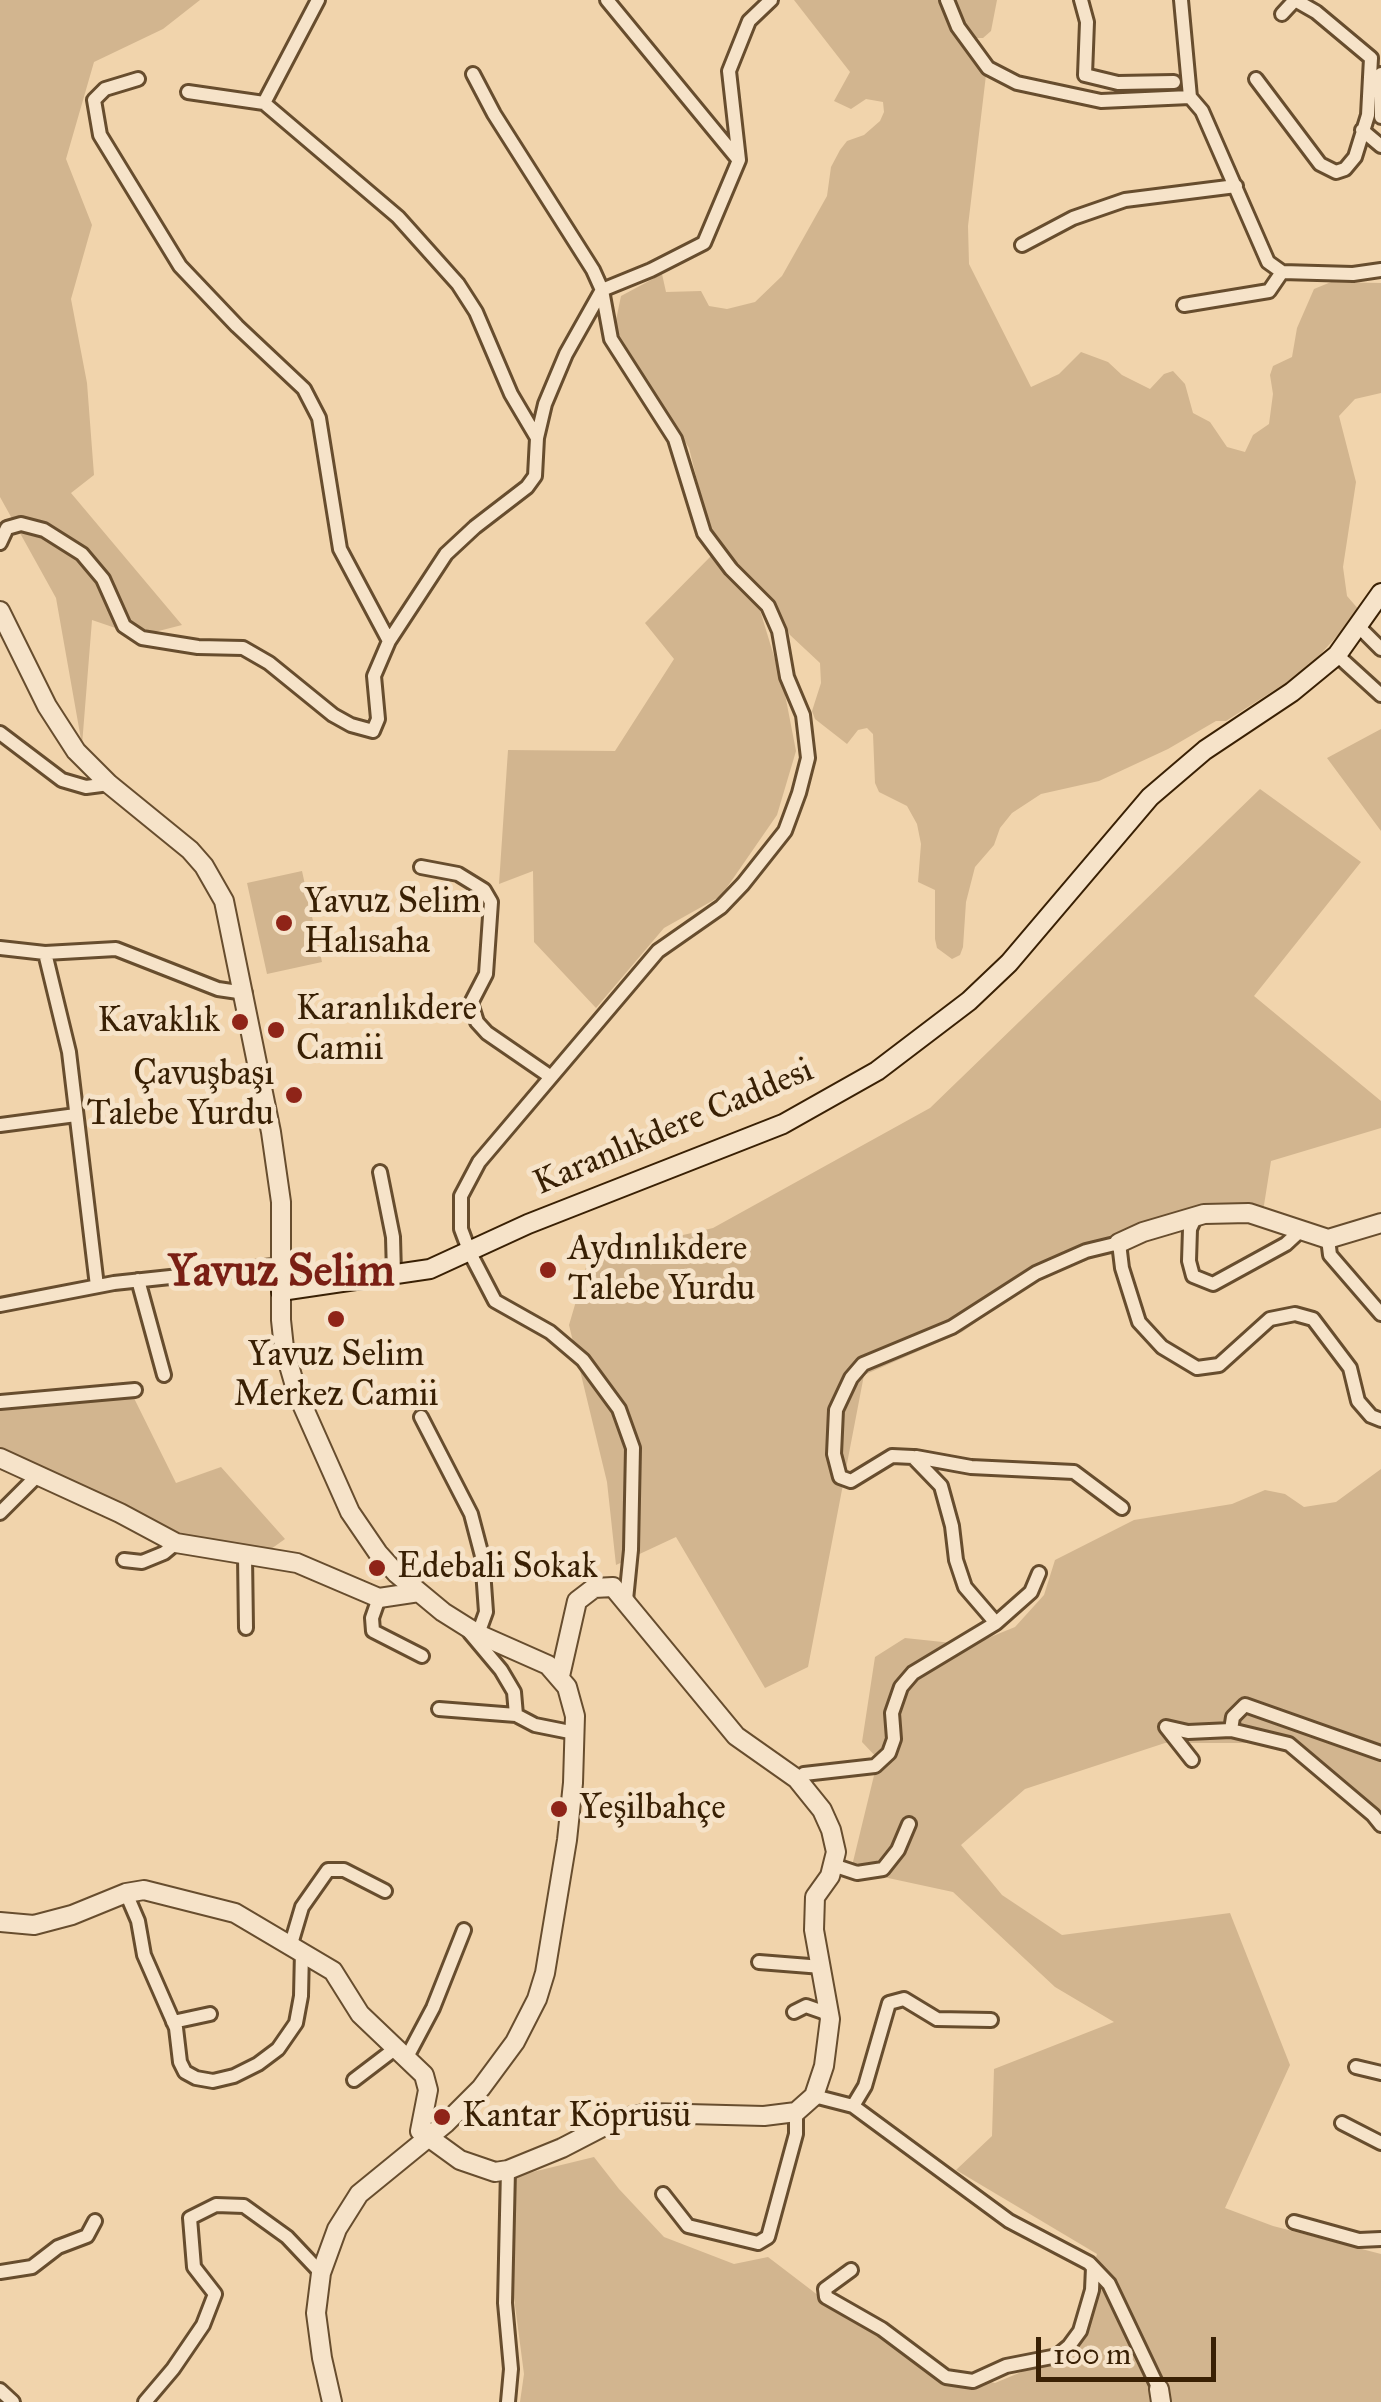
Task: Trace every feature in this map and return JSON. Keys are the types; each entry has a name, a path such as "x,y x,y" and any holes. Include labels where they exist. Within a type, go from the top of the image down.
{"street":[{"path":"264,103 318,0"},
{"path":"607,0 739,160"},
{"path":"0,543 8,528 21,524 44,530 82,554 103,579 124,626 142,638 198,647 242,648 269,663 333,714 373,731 378,719 374,676 388,641 446,554 527,488 535,476 536,438 545,404 566,354 602,290 704,243 739,160 729,72 749,21 771,0"},
{"path":"946,0 958,27 988,68 1017,83 1101,101 1190,97"},
{"path":"1081,0 1086,22 1085,75 1118,83 1174,82"},
{"path":"1181,0 1190,97 1202,110 1268,262 1282,272 1353,274 1381,270"},
{"path":"1256,79 1320,164 1336,172 1345,169 1355,157 1368,116 1371,58 1316,12 1295,0 1282,14"},
{"path":"473,74 602,290 611,339 675,439 704,533 731,569 768,606 779,631 787,677 803,715 808,758 785,831 721,906 658,951 479,1162 461,1196 461,1228 495,1301 550,1332 583,1360 620,1409 633,1448 631,1550 619,1593"},
{"path":"1381,74 1381,117"},
{"path":"138,79 106,89 94,100 100,135 180,266 304,389 319,418 340,548 388,641"},
{"path":"188,92 264,103 398,217 458,284 476,312 511,394 536,438"},
{"path":"1362,130 1381,146"},
{"path":"1022,245 1073,218 1125,200 1236,186"},
{"path":"1184,305 1269,291 1282,272"},
{"name":"Karanlıkdere Caddesi","path":"282,1291 430,1268 528,1224 783,1124 845,1091 892,1061 1009,963 1124,825 1164,785 1206,750 1315,676 1359,627 1381,593"},
{"path":"0,610 62,732 76,751 108,784 190,850 216,884 230,921 245,994 281,1202 281,1320 289,1370 338,1489 378,1554 419,1592 472,1630 534,1656 560,1676 571,1700 575,1733 567,1840 548,1959 537,1999 515,2042 481,2088 446,2124 360,2194 336,2229 321,2273 318,2334 332,2402"},
{"path":"1359,627 1381,649"},
{"path":"1337,654 1381,695"},
{"path":"0,732 62,780 86,787 108,784"},
{"path":"421,867 458,874 484,890 491,902 486,974 471,1003 477,1022 487,1034 551,1077"},
{"path":"0,948 45,953 116,948 218,989 245,994"},
{"path":"45,953 69,1052 97,1286"},
{"path":"0,1125 76,1115"},
{"path":"380,1172 392,1237 394,1274"},
{"path":"1122,1508 1074,1472 971,1467 892,1456 851,1481 840,1477 834,1454 836,1410 851,1378 863,1364 952,1327 1036,1273 1143,1232 1196,1216 1248,1213 1328,1239 1381,1223"},
{"path":"1196,1216 1190,1229 1189,1261 1193,1276 1212,1284 1286,1244 1300,1231"},
{"path":"1328,1239 1330,1255 1381,1314"},
{"path":"1120,1242 1122,1268 1138,1322 1162,1347 1197,1368 1219,1364 1270,1319 1295,1314 1313,1320 1350,1368 1358,1400 1371,1416 1381,1420"},
{"path":"0,1305 138,1280 283,1266"},
{"path":"138,1280 164,1375"},
{"path":"0,1402 135,1390"},
{"path":"421,1417 470,1514 482,1556 486,1612 472,1630"},
{"path":"913,1456 941,1486 965,1586 996,1623"},
{"path":"0,1458 176,1543 297,1563 378,1598 419,1592"},
{"path":"0,1513 38,1475"},
{"path":"124,1560 142,1562 176,1543"},
{"path":"244,1556 246,1628"},
{"path":"797,1779 804,1774 875,1766 889,1754 894,1739 892,1712 901,1687 913,1673 996,1623 1031,1592 1039,1573"},
{"path":"0,1922 34,1925 144,1890 236,1914 333,1971 360,2014 402,2052 427,2083 419,2126 426,2138 460,2160 495,2172 562,2148 618,2119 648,2113 764,2116 796,2112 814,2096 824,2066 829,2014 814,1930 814,1896 830,1876 836,1852 832,1830 822,1810 797,1779 736,1736 619,1593 594,1588 577,1602 560,1676"},
{"path":"378,1598 372,1632 422,1656"},
{"path":"472,1630 514,1692 516,1715"},
{"path":"1232,1730 1233,1718 1246,1704 1381,1752"},
{"path":"439,1708 516,1715 535,1725 575,1733"},
{"path":"1192,1760 1166,1727 1188,1732 1232,1730 1289,1744 1381,1825"},
{"path":"833,1864 857,1873 883,1870 898,1850 909,1824"},
{"path":"126,1893 138,1921 144,1956 173,2022 180,2062 196,2078 213,2081 258,2064 278,2049 296,2022 301,1996 296,1948 302,1907 328,1870 344,1870 385,1891"},
{"path":"354,2080 402,2052 432,2008 464,1930"},
{"path":"759,1962 822,1967"},
{"path":"853,2106 865,2086 889,2003 904,1999 937,2019 992,2020"},
{"path":"794,2012 806,2006 829,2014"},
{"path":"173,2022 210,2014"},
{"path":"1356,2067 1381,2073"},
{"path":"814,2096 853,2106 1009,2220 1093,2267 1109,2284 1160,2396"},
{"path":"664,2194 688,2226 758,2242 768,2236 796,2134 796,2112"},
{"path":"1342,2123 1381,2143"},
{"path":"508,2170 504,2303 511,2370 508,2402"},
{"path":"145,2402 203,2324 215,2294 194,2267 190,2218 216,2206 244,2206 287,2237 321,2273"},
{"path":"0,2272 32,2267 58,2248 87,2236 95,2221"},
{"path":"1294,2222 1359,2240 1381,2240"},
{"path":"851,2270 825,2289 826,2297 882,2330 946,2377 974,2382 1006,2366 1057,2356 1069,2346 1080,2331 1092,2290 1093,2267"},
{"path":"0,2390 13,2402"}],"shaded area":[{"path":"0,0 200,0 163,29 94,62 66,159 92,225 71,299 87,383 94,475 71,493 182,625 139,636 92,620 82,745 56,598 0,497"},
{"path":"794,0 941,0 953,26 986,75 968,226 969,264 1031,387 1059,374 1081,352 1108,362 1122,375 1150,389 1164,374 1173,371 1185,384 1193,413 1210,422 1227,447 1245,452 1253,435 1269,424 1273,366 1292,357 1297,328 1314,289 1331,282 1381,283 1381,393 1355,399 1339,416 1356,482 1343,567 1347,596 1360,611 1306,670 1226,721 1216,721 1168,749 1099,781 1041,794 1012,813 1000,828 994,845 975,867 966,902 963,947 960,955 952,959 937,948 935,890 918,882 921,844 917,824 907,806 879,792 875,783 873,734 867,728 858,730 847,744 815,719 812,711 821,683 820,663 790,635 777,606 749,581 710,533 689,448 615,325 621,296 662,274 666,292 701,291 709,306 727,309 755,302 782,276 827,196 831,167 840,150 847,141 864,135 880,121 883,102 866,99 851,109 834,101 850,72"},
{"path":"953,0 997,0 991,31 983,38 974,38 962,23"},
{"path":"711,556 759,607 784,689 796,751 777,815 721,896 664,928 596,1008 534,942 533,871 499,884 508,750 615,751 674,659 645,623"},
{"path":"1381,729 1381,831 1327,758"},
{"path":"1260,789 1361,862 1254,996 1381,1101 1381,1128 1271,1161 1261,1224 1208,1214 1062,1270 1026,1287 962,1332 864,1375 808,1667 765,1688 676,1537 616,1565 607,1482 569,1325 589,1257 713,1228 930,1108"},
{"name":"Yavuz Selim Halısaha","path":"302,871 322,962 267,974 247,883"},
{"path":"129,1388 176,1483 221,1467 285,1539 257,1559 207,1549 0,1470 0,1403"},
{"path":"1381,1469 1381,1825 1301,1743 1165,1743 1025,1789 961,1845 1002,1895 1062,1935 1230,1913 1290,2065 1225,2208 1273,2226 1381,2254 1381,2402 520,2402 524,2374 503,2214 512,2177 594,2157 664,2237 734,2264 768,2257 823,2299 945,2371 995,2383 1067,2353 1097,2254 956,2170 992,2136 994,2069 1114,2022 1055,1987 953,1892 851,1870 878,1759 862,1742 875,1657 905,1638 971,1645 1015,1627 1044,1595 1055,1560 1134,1520 1232,1504 1265,1490 1285,1494 1304,1507 1336,1502"}],"place":[{"name":"Yavuz Selim Halısaha","path":"284,923"},
{"name":"Kavaklık","path":"240,1022"},
{"name":"Karanlıkdere Camii","path":"276,1030"},
{"name":"Çavuşbaşı Talebe Yurdu","path":"294,1095"},
{"name":"Aydınlıkdere Talebe Yurdu","path":"548,1270"},
{"name":"Yavuz Selim Merkez Camii","path":"336,1319"},
{"name":"Edebali Sokak","path":"377,1568"},
{"name":"Yeşilbahçe","path":"559,1809"},
{"name":"Kantar Köprüsü","path":"442,2117"}],"district":[{"name":"Yavuz Selim","path":"281,1274"}]}
